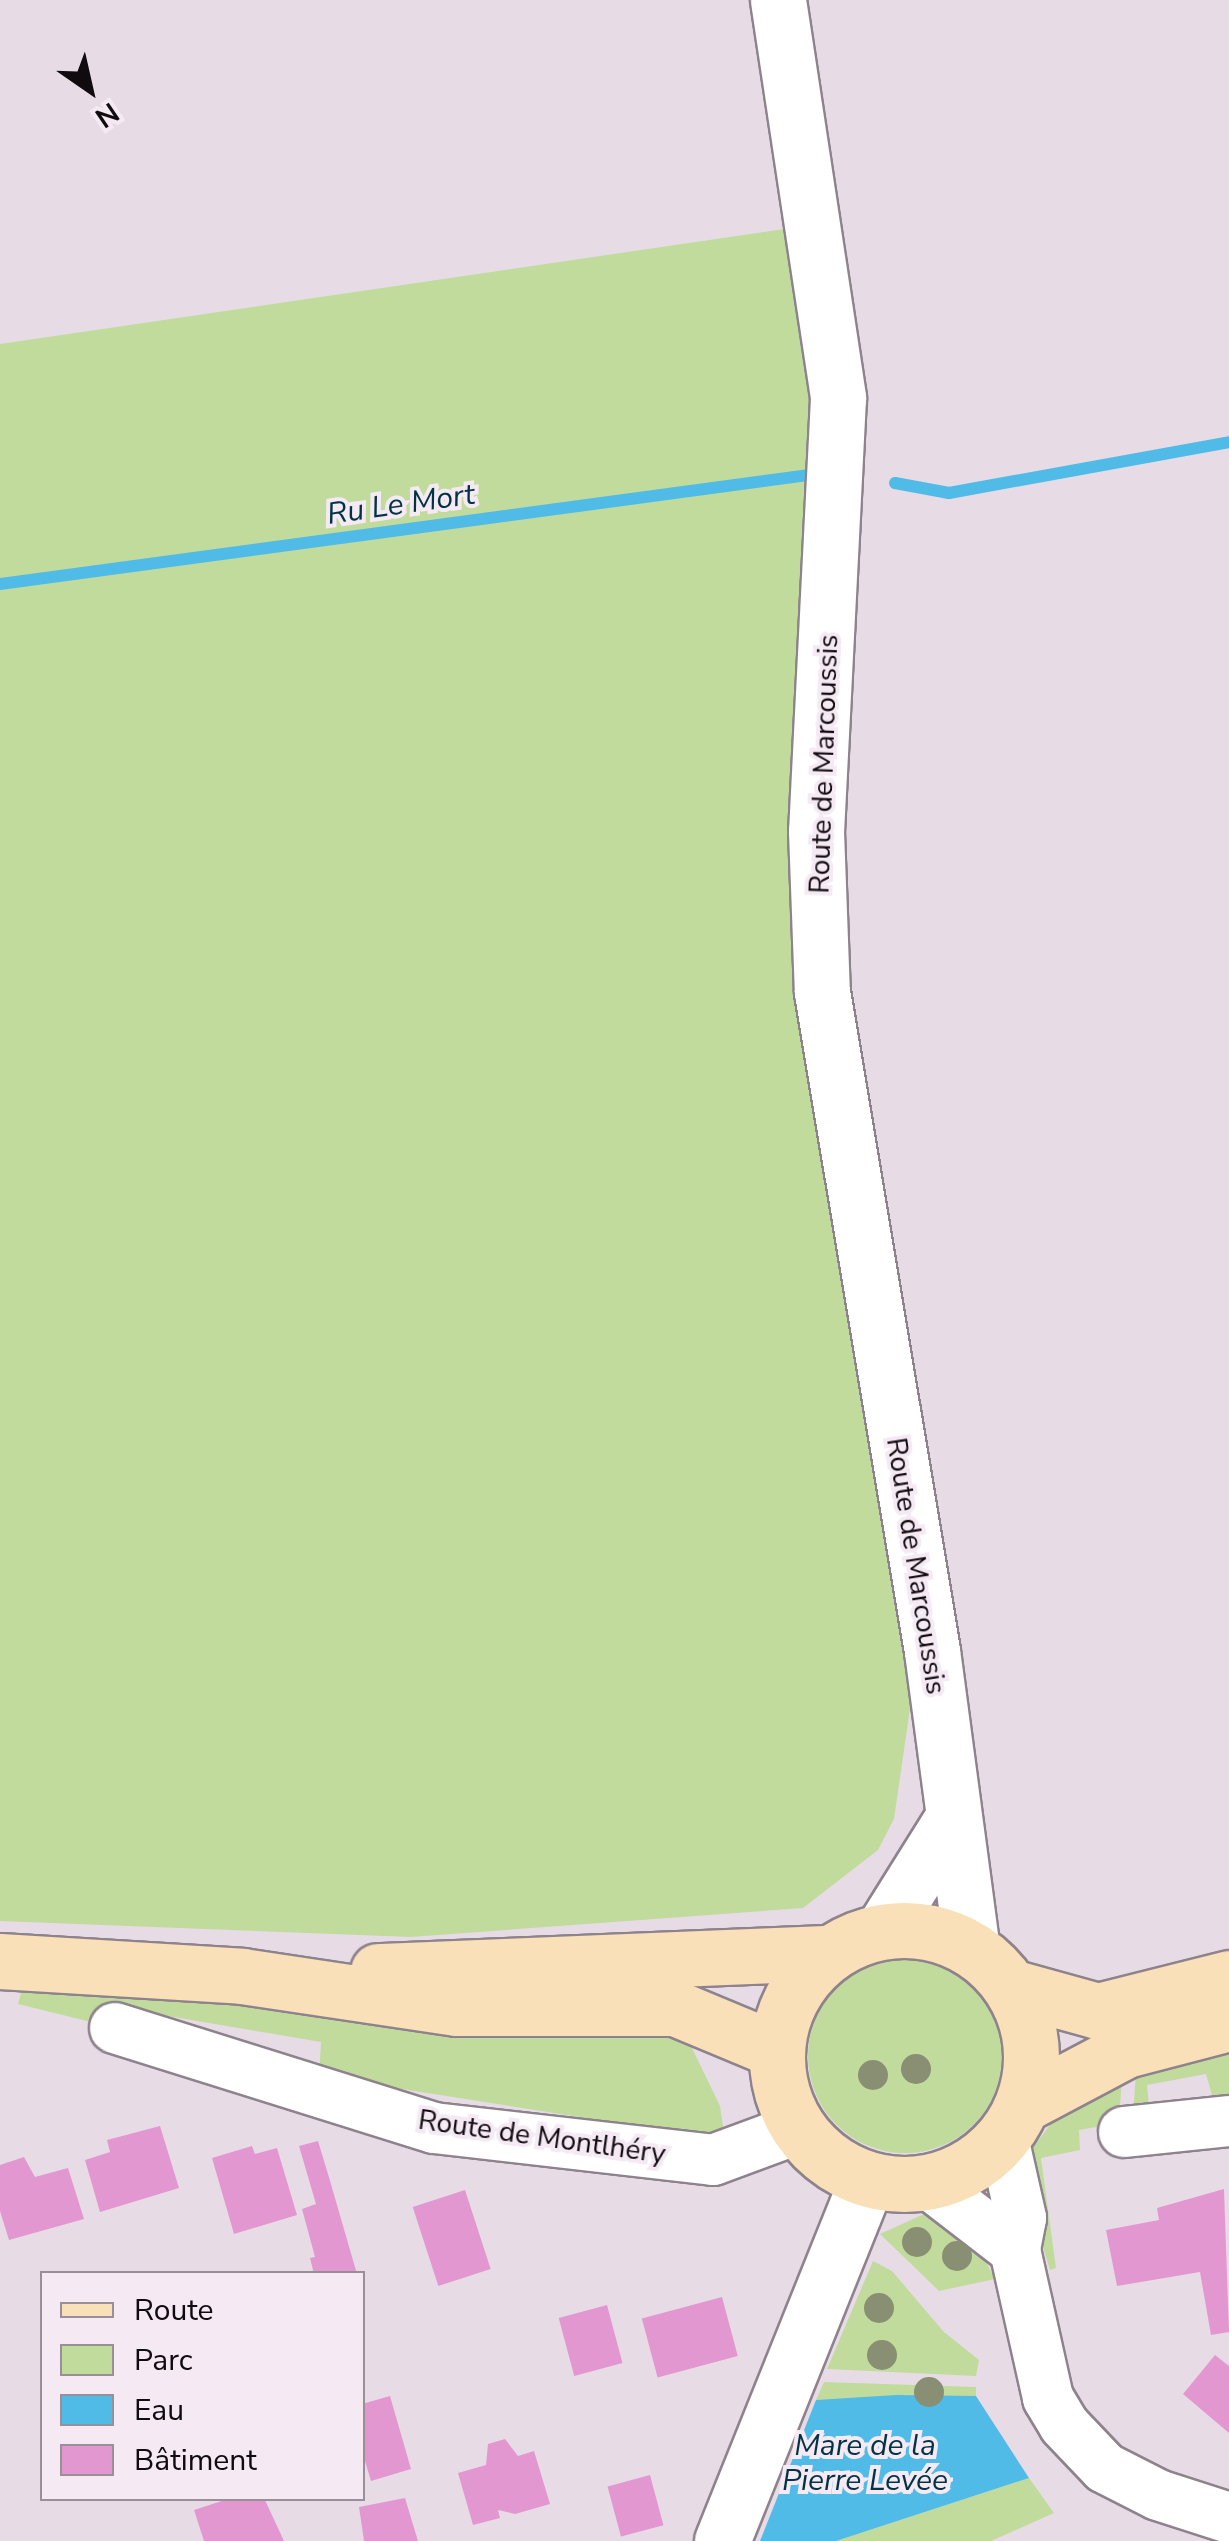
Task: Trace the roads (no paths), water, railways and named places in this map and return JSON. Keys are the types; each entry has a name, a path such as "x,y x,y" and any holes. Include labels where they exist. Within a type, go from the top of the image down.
{"main road":[{"path":"242,1976 829,1953 882,1930 913,1929 972,1949 1011,1987 1028,2024 1031,2065 1013,2122"},
{"path":"829,1953 802,1980 783,2013 776,2050 780,2092 797,2129 828,2161 868,2180 928,2183 970,2167 1013,2122 1126,2050 1228,2012"},
{"path":"0,1961 242,1976 457,2008 675,2008 776,2050"},
{"path":"1011,1987 1098,2011 1228,2012"}],"street":[{"name":"Route de Marcoussis","path":"778,0 838,398 816,831 822,992 932,1651 950,1822 972,1949"},
{"path":"882,1930 950,1822"},
{"name":"Route de Montlhéry","path":"115,2028 434,2128 713,2160 797,2129"},
{"path":"1124,2132 1229,2121"},
{"path":"1013,2122 1021,2218 1015,2250 1048,2398 1064,2425 1106,2468 1158,2495 1229,2518"},
{"path":"722,2541 868,2180"},
{"path":"928,2183 1015,2250"}],"water":[{"name":"Mare de la Pierre Levée","path":"976,2396 1029,2478 836,2541 760,2541 816,2400"}],"waterway":[{"name":"Ru Le Mort","path":"895,483 949,493 1229,442"},
{"name":"Ru Le Mort","path":"0,584 808,475"}]}
